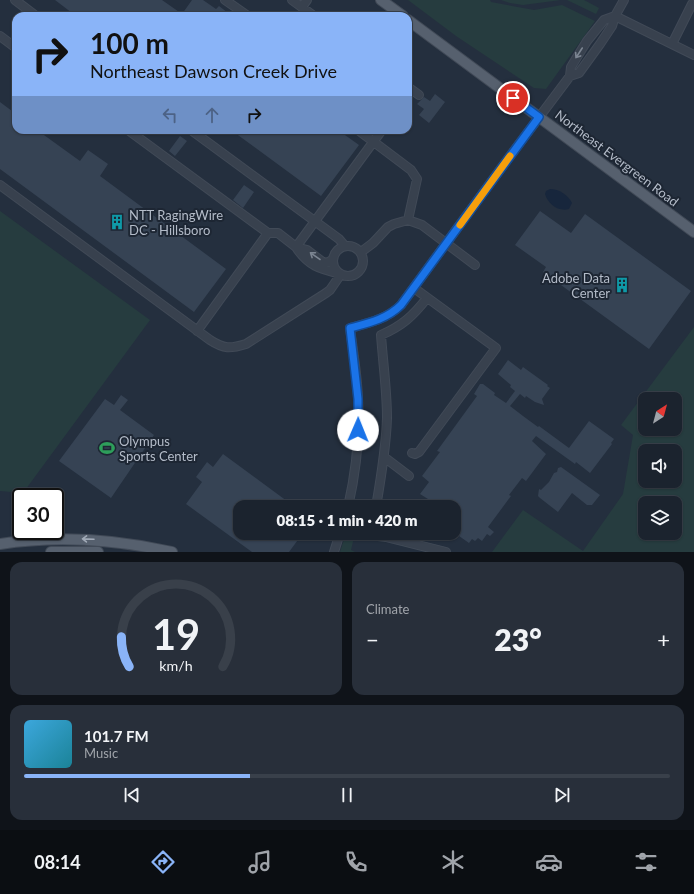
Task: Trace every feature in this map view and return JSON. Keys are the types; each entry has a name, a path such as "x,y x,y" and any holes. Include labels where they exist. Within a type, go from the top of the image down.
{"main road":[{"path":"381,0 398,12"},
{"name":"Northeast Evergreen Road","path":"412,23 694,232"},
{"path":"0,544 55,539 90,539 127,547 172,552"},
{"path":"51,552 98,552"}],"street":[{"path":"15,0 31,12"},
{"path":"225,0 242,12"},
{"path":"292,0 304,3 311,12"},
{"path":"570,76 579,73 600,44 612,26 615,16 624,0"},
{"path":"672,44 692,4"},
{"path":"349,500 356,464 358,414 356,372 350,328 388,316 401,305 570,76 571,67 574,62 604,20 615,16 694,55"},
{"path":"0,36 12,45"},
{"path":"591,37 600,44"},
{"path":"412,92 419,96"},
{"path":"133,134 268,233 278,233 296,247 302,256 319,268 346,276 352,276 358,273 362,269 364,263 363,257 356,248 345,246 335,253 333,259 334,265 336,270 341,274"},
{"path":"196,134 339,239 345,246"},
{"path":"363,134 415,174 417,180 408,220"},
{"path":"296,247 379,134"},
{"path":"0,185 197,331 222,347 236,347 246,344 326,293 330,290 341,274"},
{"path":"360,252 373,243 388,226 408,220 422,225 475,265"},
{"path":"197,331 268,233"},
{"path":"296,247 307,250 324,263 333,259"},
{"path":"412,453 416,454 418,452 496,348 414,288"},
{"path":"377,500 382,475 387,419 381,335 400,326 427,298"},
{"path":"384,457 409,476"},
{"path":"334,552 338,540"},
{"path":"398,540 446,552"}],"green space":[{"path":"408,0 490,0 491,2 534,10 562,5 595,21 546,89 534,88 456,36"},
{"path":"501,0 561,0 523,5"},
{"path":"567,0 584,0 599,8 596,14"},
{"path":"0,211 150,320 27,488 12,488 12,492 0,491"},
{"path":"694,327 694,552 492,552 523,510 583,551 623,494 633,435 621,425 638,402 638,436 682,436 682,392 646,392"},
{"path":"344,540 353,540 351,550 355,552 340,552"}],"water":[{"path":"550,189 560,191 568,197 572,203 569,209 565,210 557,208 548,201 545,194 546,191"}],"building":[{"path":"55,0 162,0 179,12 71,12"},
{"path":"192,0 203,0 216,9 219,6 227,12 183,12"},
{"path":"435,94 445,102 429,123 419,115 424,109 417,104 424,97 430,101"},
{"name":"NTT RagingWire DC - Hillsboro","path":"0,102 12,111 12,134 43,134 80,161 88,150 108,164 100,176 226,269 194,312 0,169"},
{"path":"236,134 344,134 359,145 321,196"},
{"path":"180,136 187,141 175,156 169,151"},
{"path":"244,185 254,192 243,208 233,200"},
{"name":"Adobe Data Center","path":"540,211 571,233 585,214 691,291 649,349 543,272 546,267 515,245"},
{"path":"508,360 521,370 523,367 548,385 547,386 550,388 542,399 544,405 535,402 526,396 525,398 520,394 510,406 569,448 589,421 614,439 611,443 612,444 590,473 536,436 532,441 546,454 526,481 522,478 509,495 511,496 488,527 494,532 490,536 487,534 482,541 478,538 475,541 472,539 469,543 461,537 461,500 427,500 428,499 420,494 429,482 422,476 440,452 437,451 477,396 474,394 480,384 483,384 495,393 494,395 506,403 515,391 510,387 511,385 498,374"},
{"name":"Olympus Sports Center","path":"121,395 128,400 120,410 154,435 111,498 59,461 105,399 114,405"},
{"path":"223,454 285,500 233,500 233,538 186,504 202,482 196,477 207,462 213,467"},
{"path":"561,467 600,495 592,505 587,505 572,493 558,512 538,496 539,489 541,490 549,482 554,473 557,472 558,468"},
{"path":"236,540 298,540 289,552 252,552"}],"slow traffic":[{"path":"460,225 510,156"}],"place":[{"name":"NTT RagingWire DC - Hillsboro","path":"117,222"},
{"name":"Adobe Data Center","path":"622,285"},
{"name":"Olympus Sports Center","path":"107,448"}],"route":[{"path":"358,430 356,372 350,328 388,316 401,305 539,117 513,98"}]}
